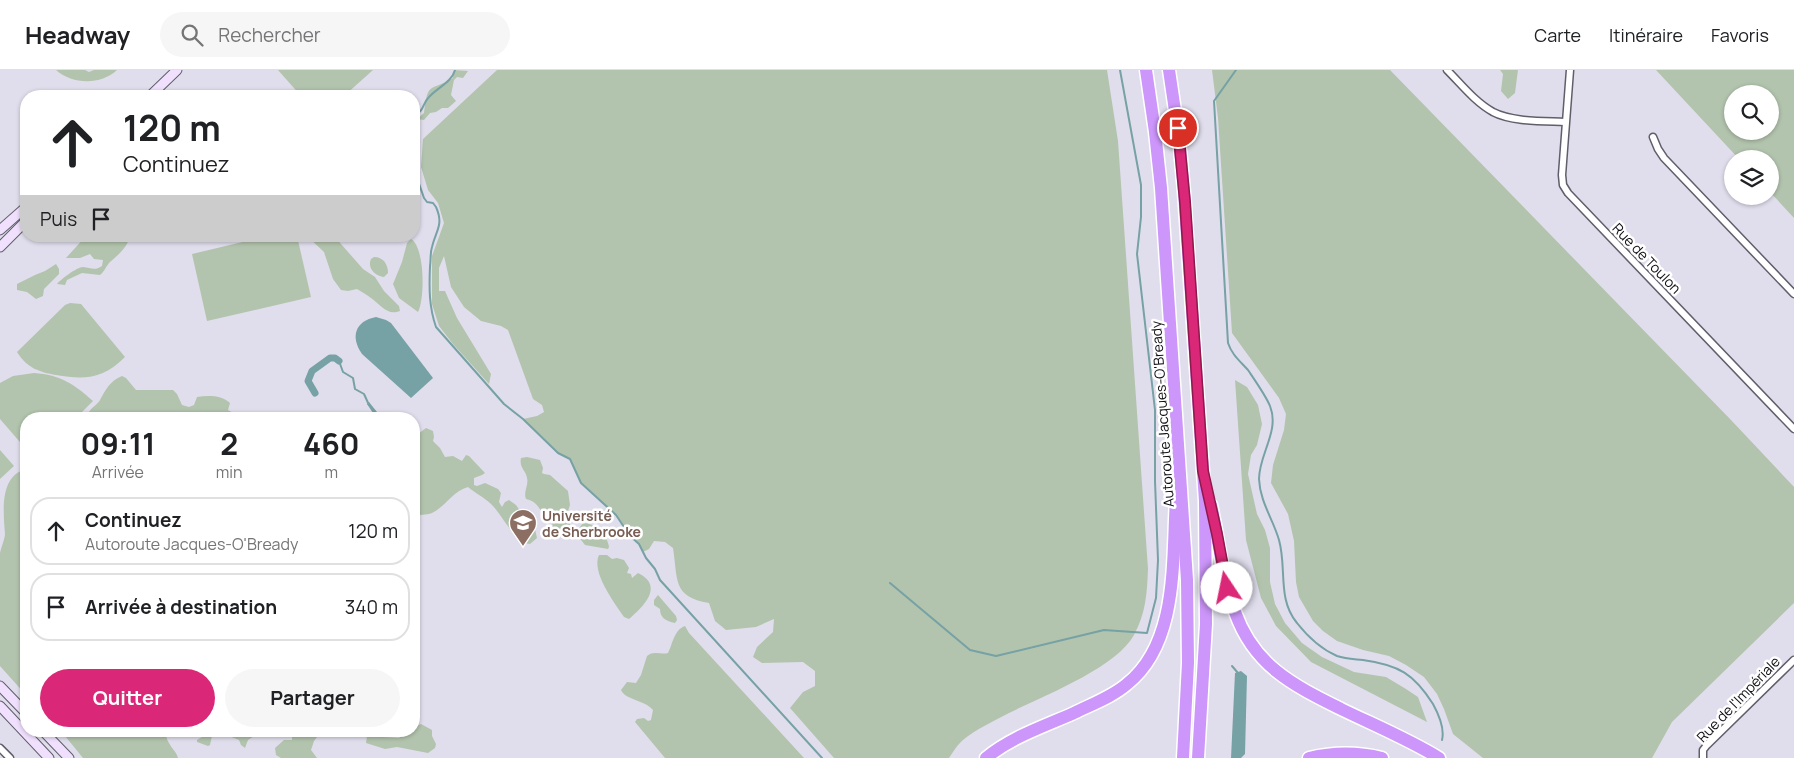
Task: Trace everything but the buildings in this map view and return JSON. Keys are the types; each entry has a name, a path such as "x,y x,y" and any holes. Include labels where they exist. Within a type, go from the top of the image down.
{"highway":[{"name":"Autoroute Jacques-O'Bready","path":"1146,70 1155,126 1161,188 1188,615 1187,689 1183,758"},
{"path":"1169,70 1179,138 1184,192 1206,536 1206,619 1198,758"},
{"path":"986,758 1007,744 1115,692 1133,680 1148,662 1161,637 1169,600 1179,449"},
{"path":"1203,471 1229,596 1243,632 1258,655 1278,674 1302,689 1440,758"},
{"path":"1309,758 1344,753 1382,758"}],"main road":[{"path":"156,90 177,70"},
{"path":"0,230 20,212"},
{"path":"0,247 20,227"},
{"path":"0,686 20,707"},
{"path":"0,706 20,727"},
{"path":"29,737 49,758"},
{"path":"49,737 69,758"}],"street":[{"path":"1448,70 1479,102 1494,112 1511,118 1566,122"},
{"name":"Rue de Toulon","path":"1570,70 1562,175 1563,185 1568,193 1793,427"},
{"path":"1654,138 1664,158 1794,294"},
{"name":"Rue de l'Impériale","path":"1702,758 1703,750 1707,745 1794,660"},
{"path":"0,748 10,758"}],"shaded area":[{"path":"56,70 85,70 89,72 94,70 117,70 95,81 79,81"},
{"path":"278,70 373,70 351,90 296,90"},
{"path":"454,70 468,71 463,78 457,77 454,80 451,95 456,101 448,108 442,108 430,113 424,120 420,119 420,116 424,113 427,96 431,89 453,78"},
{"path":"497,70 1107,70 1118,141 1148,569 1146,595 1141,619 1134,635 1125,647 1096,670 985,725 961,742 949,758 834,758 790,708 803,692 815,686 815,671 803,662 762,663 753,657 757,647 773,632 774,619 756,627 726,630 715,621 709,603 688,596 679,585 673,548 665,542 654,541 649,549 643,552 616,515 581,483 570,459 558,453 523,419 537,416 544,412 542,405 533,399 508,330 501,326 481,321 464,307 451,287 444,256 439,268 439,291 445,291 457,318 491,374 489,384 439,326 432,304 432,256 444,223 438,203 428,190 421,167 423,139"},
{"path":"1212,70 1390,70 1794,487 1794,603 1672,722 1652,758 1483,758 1453,734 1437,694 1424,677 1389,656 1337,641 1313,621 1299,597 1296,582 1294,541 1288,514 1271,483 1273,465 1284,430 1286,414 1279,398 1232,333 1218,118"},
{"path":"1500,70 1518,70 1515,93 1508,99 1501,91 1503,74"},
{"path":"1656,70 1794,70 1794,218 1779,202 1779,150 1731,150"},
{"path":"81,242 128,242 100,275 82,273 67,280 65,285 57,284 80,268 100,268 103,260 94,259 90,254 80,258 66,258"},
{"path":"242,242 298,242 311,297 207,321 192,254"},
{"path":"313,242 339,242 363,269 375,277 384,291 399,306 400,311 391,312 384,309 357,289 341,290 333,279 324,252"},
{"path":"414,242 416,244 421,262 423,285 418,312 399,298 393,284 407,243"},
{"path":"374,257 380,258 386,264 388,273 384,277 375,273 371,268 370,262"},
{"path":"56,264 59,274 44,289 43,296 36,299 27,292 17,290 17,284"},
{"path":"70,303 81,304 125,357 109,370 101,374 85,377 56,375 29,366 17,352 65,305"},
{"path":"376,317 391,323 433,378 411,398 362,354 358,348 356,336 359,326 363,322"},
{"path":"34,373 60,378 80,390 93,401 82,412 20,412 20,442 0,419 0,383 13,376"},
{"path":"122,376 126,378 136,390 173,390 182,405 189,407 194,405 197,397 223,398 230,403 228,410 232,412 89,412 111,383"},
{"path":"1235,380 1247,387 1258,405 1262,424 1257,445 1251,455 1248,474 1257,514 1265,530 1270,548 1270,582 1275,604 1285,623 1302,643 1322,657 1354,672 1386,677 1418,697 1427,722 1311,662 1276,626 1261,598 1246,540"},
{"path":"369,402 377,412 372,412 367,404"},
{"path":"426,428 433,431 433,441 445,457 453,456 462,461 466,455 469,456 485,473 474,478 474,485 477,486 485,483 498,489 501,493 499,502 502,507 509,500 516,505 525,518 534,525 537,538 530,544 524,542 514,533 491,504 468,487 458,492 432,513 420,516 420,432"},
{"path":"0,450 14,466 0,479"},
{"path":"527,457 540,460 543,468 542,473 550,475 568,491 570,505 567,514 571,529 567,534 558,534 550,520 537,505 526,499 527,481 521,458"},
{"path":"20,472 20,688 0,666 0,553 5,536 4,504 7,486"},
{"path":"583,523 592,525 600,530 608,543 608,549 585,545 578,536 577,531"},
{"path":"599,555 607,555 612,559 624,560 629,568 627,573 631,574 632,578 638,573 646,578 650,584 651,590 645,603 629,619 624,617 605,587 598,570 597,562"},
{"path":"658,595 676,616 677,620 675,623 664,619 660,609 654,605 654,600"},
{"path":"685,626 689,633 804,758 665,758 635,722 637,719 644,718 648,721 651,720 653,710 627,696 621,690 627,682 636,683 641,675 647,656 652,653 668,653 678,630"},
{"path":"1241,671 1247,676 1245,754 1241,758 1231,758 1235,673"},
{"path":"420,724 432,730 432,736 436,744 435,748 428,753 397,747 385,749 366,743 367,737 420,737"},
{"path":"66,737 167,737 178,758 83,758"},
{"path":"202,737 212,737 208,746 197,742"},
{"path":"232,737 253,737 248,740 245,748 239,740"},
{"path":"292,737 317,737 311,750 317,758 281,758 276,755 275,748 284,740 292,740"}],"waterway":[{"path":"420,111 429,97 451,78 455,70"},
{"path":"890,583 970,650 996,656 1104,630 1147,633 1156,598 1158,560 1155,410 1137,254 1141,217 1141,185 1120,70"},
{"path":"1236,70 1214,101 1228,343 1234,354 1248,370 1270,406 1272,415 1271,433 1262,461 1259,479 1264,503 1279,540 1287,604 1291,614 1301,628 1326,650 1340,657 1376,662 1396,668 1412,678 1433,704 1441,722 1442,740"},
{"path":"420,186 427,202 433,203 436,207 439,218 431,249 430,274 431,305 436,327 504,404 523,419 558,453 570,459 581,483 616,515 630,536 639,544 660,580 822,758"},
{"path":"315,393 308,381 312,371 330,358 335,358 339,361"},
{"path":"339,361 343,372 353,378 355,389 364,394 369,405"},
{"path":"1232,666 1238,673"}],"place":[{"name":"Université de Sherbrooke","path":"523,547"}],"route":[{"path":"1178,128 1182,160 1203,471 1227,588"}]}
